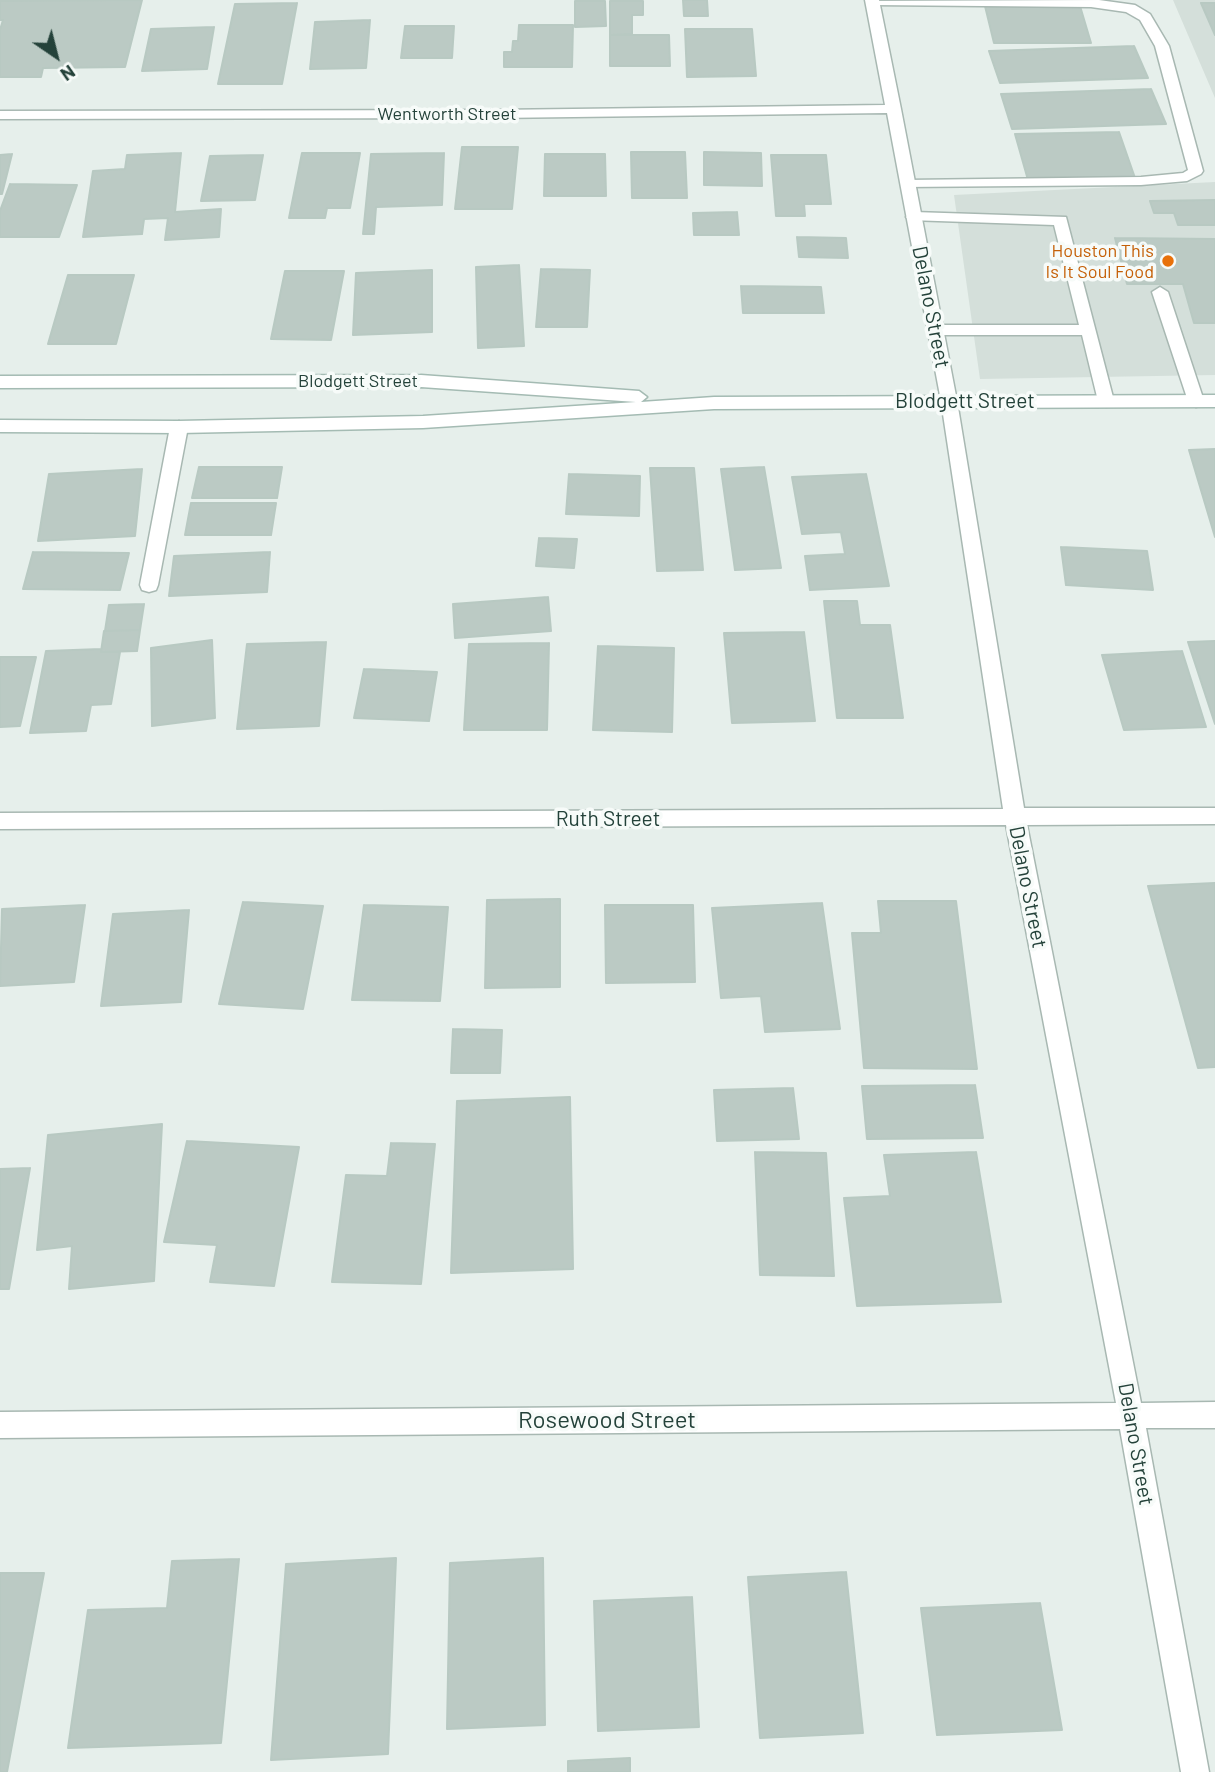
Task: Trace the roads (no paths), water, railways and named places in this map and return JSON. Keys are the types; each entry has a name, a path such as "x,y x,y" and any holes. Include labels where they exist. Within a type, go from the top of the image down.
{"street":[{"name":"Delano Street","path":"872,1 949,401 1015,818 1131,1416 1195,1772"},
{"path":"872,1 1091,3 1130,8 1145,17 1162,46 1196,171 1186,177 1034,184 908,184"},
{"name":"Wentworth Street","path":"0,115 495,114 894,109"},
{"path":"914,217 1061,220 1106,401"},
{"path":"1160,292 1196,401"},
{"path":"936,330 1088,330"},
{"name":"Blodgett Street","path":"0,382 421,381 715,403"},
{"name":"Blodgett Street","path":"0,426 179,427 423,422 715,403 1215,401"},
{"path":"149,585 179,427"},
{"name":"Ruth Street","path":"0,821 1215,816"},
{"name":"Rosewood Street","path":"0,1425 1215,1415"}],"place":[{"name":"Houston This Is It Soul Food","path":"1168,261"}]}
